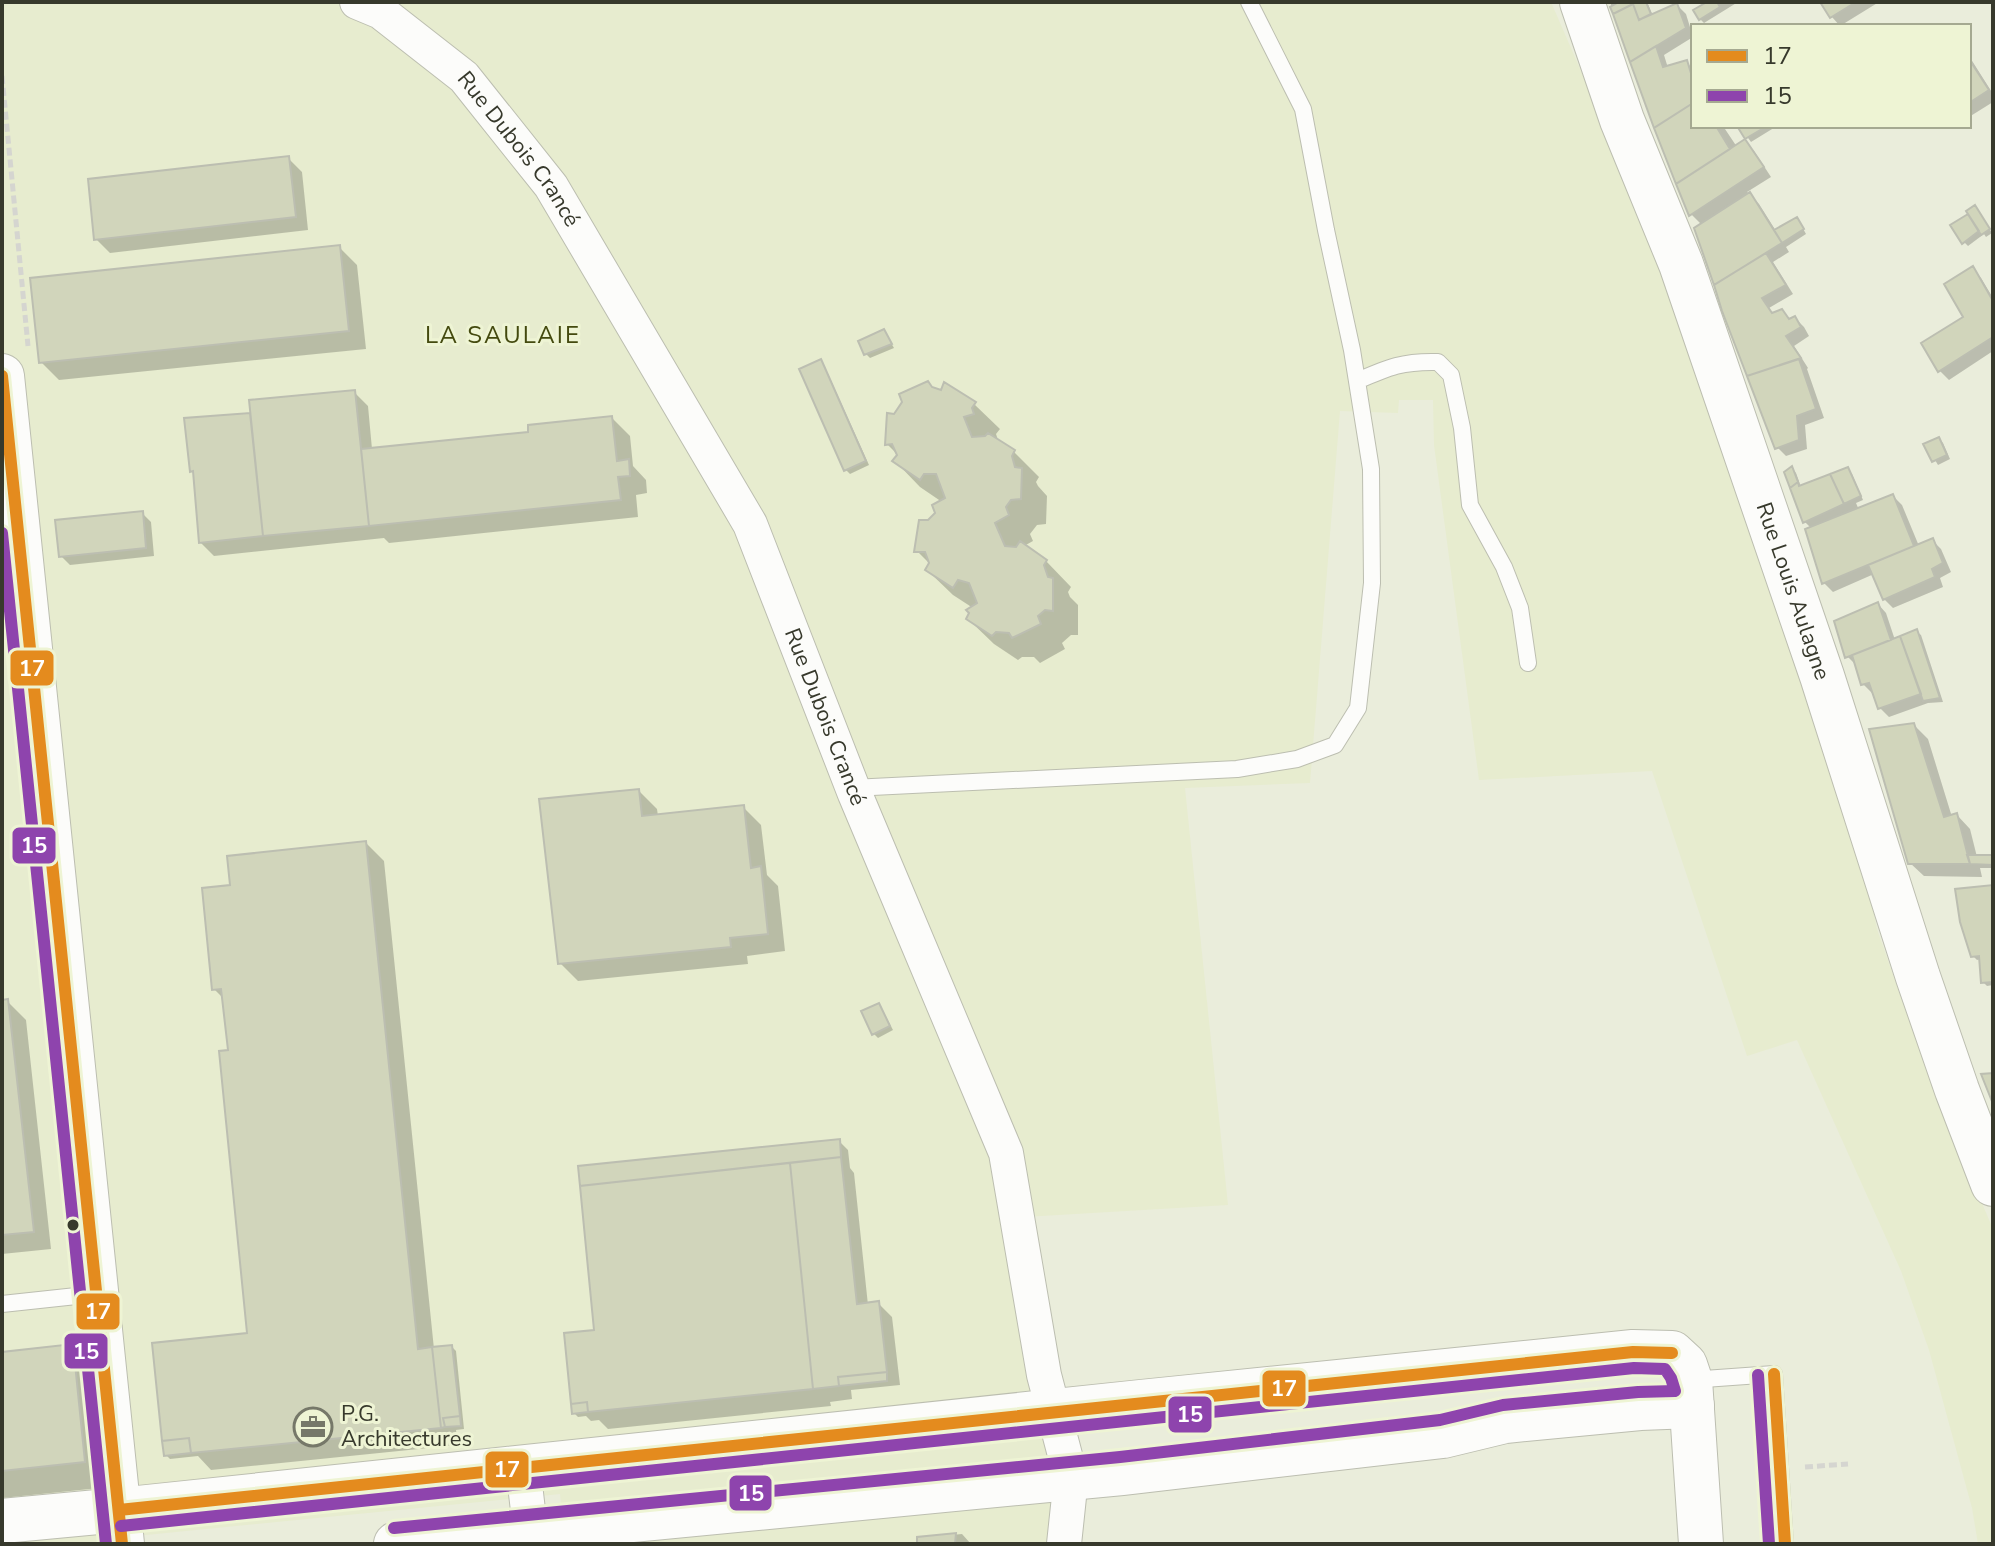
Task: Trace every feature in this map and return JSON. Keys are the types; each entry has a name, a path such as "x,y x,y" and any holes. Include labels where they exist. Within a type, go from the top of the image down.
{"main road":[{"name":"Rue Louis Aulagne","path":"1582,2 1622,120 1681,264 1822,676 1918,977 1993,1184"},
{"path":"2,376 121,1527"},
{"path":"2,1521 121,1527 523,1468 1633,1352 1685,1379"},
{"path":"396,1544 531,1537 1443,1436 1505,1421 1640,1408 1685,1379"},
{"path":"1685,1379 1701,1544"}],"street":[{"name":"Rue Dubois Crancé","path":"357,2 381,12 464,77 551,186 750,524 852,788 1006,1153 1044,1375 1071,1478 1064,1544"},
{"path":"523,1468 531,1537"}],"lane":[{"path":"852,788 1237,769 1297,759 1335,745 1358,708 1372,583 1371,469 1352,350 1303,109 1249,2"},
{"path":"1357,381 1385,368 1413,362 1438,362 1451,375 1462,428 1470,505 1504,567 1520,608 1528,663"},
{"path":"2,1304 97,1294"},
{"path":"1685,1379 1774,1374 1785,1544"}],"path":[{"path":"1799,1467 1848,1464"}],"shaded area":[{"path":"2,2 1551,2 1642,229 1660,265 1864,866 1877,929 1930,1081 1993,1229 1993,1544 1978,1544 1972,1508 1929,1350 1901,1271 1797,1040 1747,1056 1652,771 1479,780 1434,445 1433,400 1399,400 1398,413 1340,411 1310,783 1185,788 1228,1205 1008,1218 1055,1452 1058,1544 565,1544 560,1494 126,1537 127,1544 2,1544"}],"building":[{"path":"1619,2 1646,2 1651,14 1639,20 1633,4 1613,14 1610,7"},
{"path":"1707,2 1717,2 1720,7 1699,20 1693,10"},
{"path":"1820,2 1856,2 1830,18"},
{"path":"1677,3 1686,28 1630,62 1613,14 1633,4 1639,20"},
{"path":"1656,46 1663,67 1687,60 1691,73 1691,104 1654,128 1630,62"},
{"path":"1971,62 1989,90 1971,102"},
{"path":"1691,104 1691,128 1717,128 1730,149 1676,184 1654,128"},
{"path":"1738,128 1764,128 1745,139"},
{"path":"1745,139 1764,167 1689,216 1676,184"},
{"path":"289,156 296,217 94,240 88,179"},
{"path":"1750,192 1782,243 1714,285 1694,228"},
{"path":"1975,205 1990,229 1981,235 1966,211"},
{"path":"1968,214 1979,231 1962,244 1950,225"},
{"path":"1797,217 1804,229 1782,243 1774,230"},
{"path":"340,245 349,331 39,363 30,278"},
{"path":"1766,253 1786,285 1762,298 1772,313 1782,309 1789,319 1795,316 1801,327 1786,336 1801,358 1747,376 1714,285"},
{"path":"1973,266 1993,301 1993,337 1938,372 1921,343 1963,317 1944,284"},
{"path":"884,329 892,344 864,355 858,341"},
{"path":"821,359 866,461 844,471 799,369"},
{"path":"1799,359 1816,409 1797,416 1799,440 1775,449 1747,376"},
{"path":"928,381 932,387 941,390 944,382 976,402 972,408 974,414 964,417 972,437 988,433 1015,450 1012,456 1015,467 1022,468 1021,499 1011,500 1006,507 1009,515 995,523 1005,546 1016,547 1020,541 1047,560 1044,565 1048,577 1053,578 1053,611 1045,610 1038,616 1041,624 1012,638 1009,633 996,632 992,636 966,619 969,613 966,610 977,603 969,583 958,580 953,588 925,570 929,563 925,552 914,552 919,520 928,520 935,513 932,505 945,498 936,474 924,474 920,480 892,461 897,455 892,444 885,445 887,413 894,414 902,402 899,394"},
{"path":"355,390 369,526 263,536 249,400"},
{"path":"250,413 263,536 199,543 193,471 190,472 184,418"},
{"path":"612,416 617,461 629,459 630,476 618,477 621,500 369,526 361,449 528,432 528,425"},
{"path":"1939,437 1947,455 1932,462 1923,444"},
{"path":"1792,466 1798,482 1790,488 1784,472"},
{"path":"1848,467 1861,496 1844,504 1830,474"},
{"path":"1830,474 1844,504 1803,523 1790,488 1798,482 1799,486"},
{"path":"1893,494 1914,546 1822,584 1805,529"},
{"path":"143,511 146,548 59,557 55,520"},
{"path":"1933,538 1943,563 1932,569 1935,577 1883,600 1868,565"},
{"path":"1878,602 1891,640 1845,658 1834,621"},
{"path":"1917,629 1940,698 1923,701 1900,636"},
{"path":"1900,636 1921,694 1878,709 1869,683 1861,685 1852,655"},
{"path":"1914,723 1944,817 1957,813 1970,864 1908,864 1869,729"},
{"path":"639,789 642,816 744,805 751,868 761,866 768,934 730,938 731,947 558,964 539,799"},
{"path":"366,841 418,1349 432,1347 441,1428 191,1453 189,1438 162,1441 152,1343 247,1333 219,1051 228,1050 221,989 212,990 202,888 230,885 227,856"},
{"path":"1967,855 1993,855 1993,865 1970,864"},
{"path":"1993,885 1993,982 1981,983 1979,956 1971,957 1960,922 1955,889"},
{"path":"8,999 34,1232 2,1235 2,1000"},
{"path":"879,1003 890,1026 872,1035 861,1011"},
{"path":"1993,1073 1993,1104 1981,1074"},
{"path":"840,1139 841,1157 580,1186 578,1166"},
{"path":"841,1157 857,1304 879,1301 887,1372 838,1377 839,1386 813,1389 790,1163"},
{"path":"790,1163 813,1389 588,1412 587,1402 571,1404 564,1333 594,1330 580,1186"},
{"path":"73,1344 85,1462 2,1471 2,1352"},
{"path":"452,1345 460,1416 443,1418 445,1427 441,1428 432,1347"},
{"path":"887,1372 887,1381 839,1386 838,1377"},
{"path":"587,1402 588,1412 572,1414 571,1404"},
{"path":"460,1416 461,1426 445,1427 443,1418"},
{"path":"189,1438 191,1453 164,1456 162,1441"},
{"path":"956,1533 955,1544 917,1544 917,1537"}],"transit line":[{"name":"17","path":"2,376 122,1544"},
{"name":"15","path":"2,533 106,1544"},
{"name":"17","path":"119,1510 1633,1352 1672,1353"},
{"name":"15","path":"121,1526 1634,1368 1665,1369 1675,1391 1503,1405 1440,1420 1120,1457 394,1528"},
{"name":"17","path":"1774,1374 1785,1544"},
{"name":"15","path":"1758,1375 1769,1544"}],"place":[{"name":"P.G. Architectures","path":"313,1427"}],"district":[{"name":"LA SAULAIE","path":"503,335"}]}
